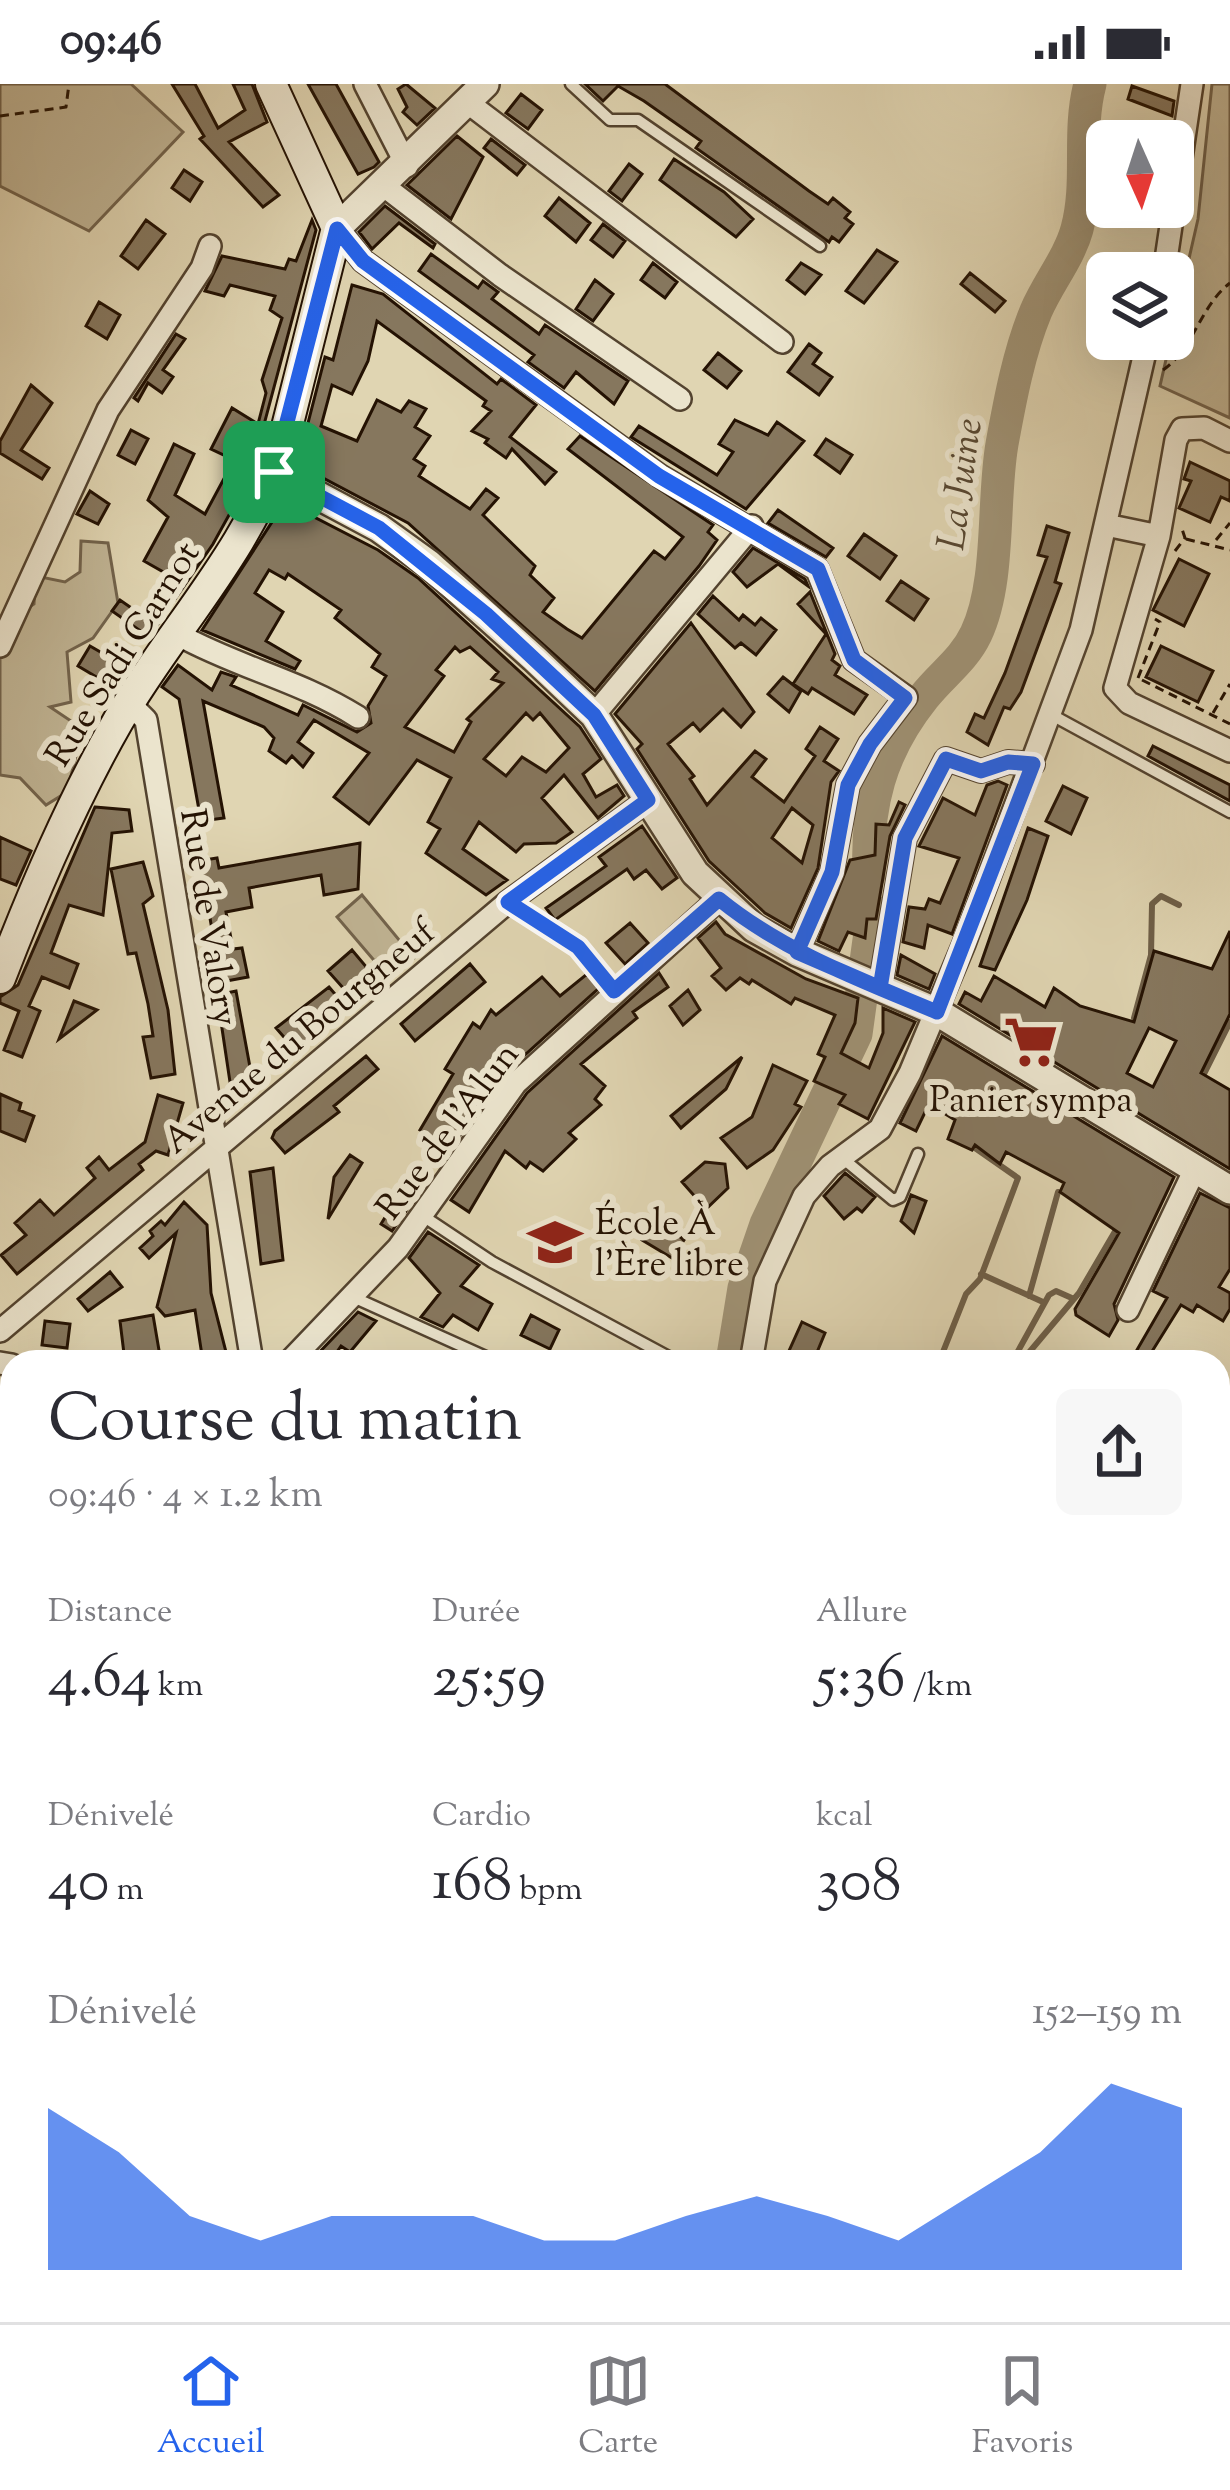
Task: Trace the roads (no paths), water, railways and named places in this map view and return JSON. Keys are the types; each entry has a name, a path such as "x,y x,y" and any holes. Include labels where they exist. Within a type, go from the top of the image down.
{"main road":[{"path":"271,84 337,229"},
{"name":"Rue Sadi Carnot","path":"0,978 67,818 129,703 179,635 274,472 337,229"}],"street":[{"path":"364,84 407,166"},
{"path":"1167,252 1192,84"},
{"path":"782,342 476,93 407,166 337,229 363,261 659,476 752,526 818,569 854,660 905,698 870,744 848,785 832,872 797,952"},
{"path":"384,186 500,275 680,399"},
{"path":"0,646 108,410 202,268 210,246"},
{"path":"752,1350 758,1302 804,1196 841,1157 880,1129 937,1012 1081,629 1143,360"},
{"path":"1230,441 1204,428 1182,429 1159,536 1114,688 1129,703 1230,751"},
{"path":"274,472 379,528 429,564 594,715 719,899 797,952 937,1012 1230,1190"},
{"path":"594,715 752,526"},
{"path":"1106,526 1159,536"},
{"path":"179,635 228,660 290,678 358,717"},
{"name":"Rue de Valory","path":"129,703 146,720 250,1350"},
{"path":"869,983 905,838 946,759 981,771 1008,762 1033,764"},
{"name":"Avenue du Bourgneuf","path":"0,1331 508,902 648,800"},
{"name":"Rue de l'Alun","path":"300,1350 423,1216 506,1095 719,899"},
{"path":"1128,1310 1175,1157"}],"lane":[{"path":"571,84 610,120 638,120 820,246"},
{"path":"1050,714 1230,812"},
{"path":"508,902 578,947 614,991"},
{"path":"841,1157 892,1199 900,1197 918,1154"},
{"path":"423,1216 492,1262 656,1350"},
{"path":"351,1296 470,1350"}],"waterway":[{"name":"La Juine","path":"869,875 873,803 886,759 924,697 971,644 984,613 993,566 999,466 1016,376 1036,311 1069,250 1081,211 1090,84"},
{"path":"1134,1018 1151,955 1152,904 1161,896 1179,905"},
{"name":"La Juine","path":"734,1350 744,1288 766,1224 856,1034 873,911"},
{"path":"1202,1078 1230,1022"},
{"path":"944,1350 966,1294 980,1279 1018,1178 975,1148"},
{"path":"1029,1296 1058,1192"},
{"path":"1031,1350 1079,1293 1117,1228"},
{"path":"981,1274 1043,1302"},
{"path":"1019,1350 1049,1295 1056,1291 1074,1299"}],"place":[{"name":"Panier sympa","path":"1031,1042"},
{"name":"École À l'Ère libre","path":"555,1242"}]}
